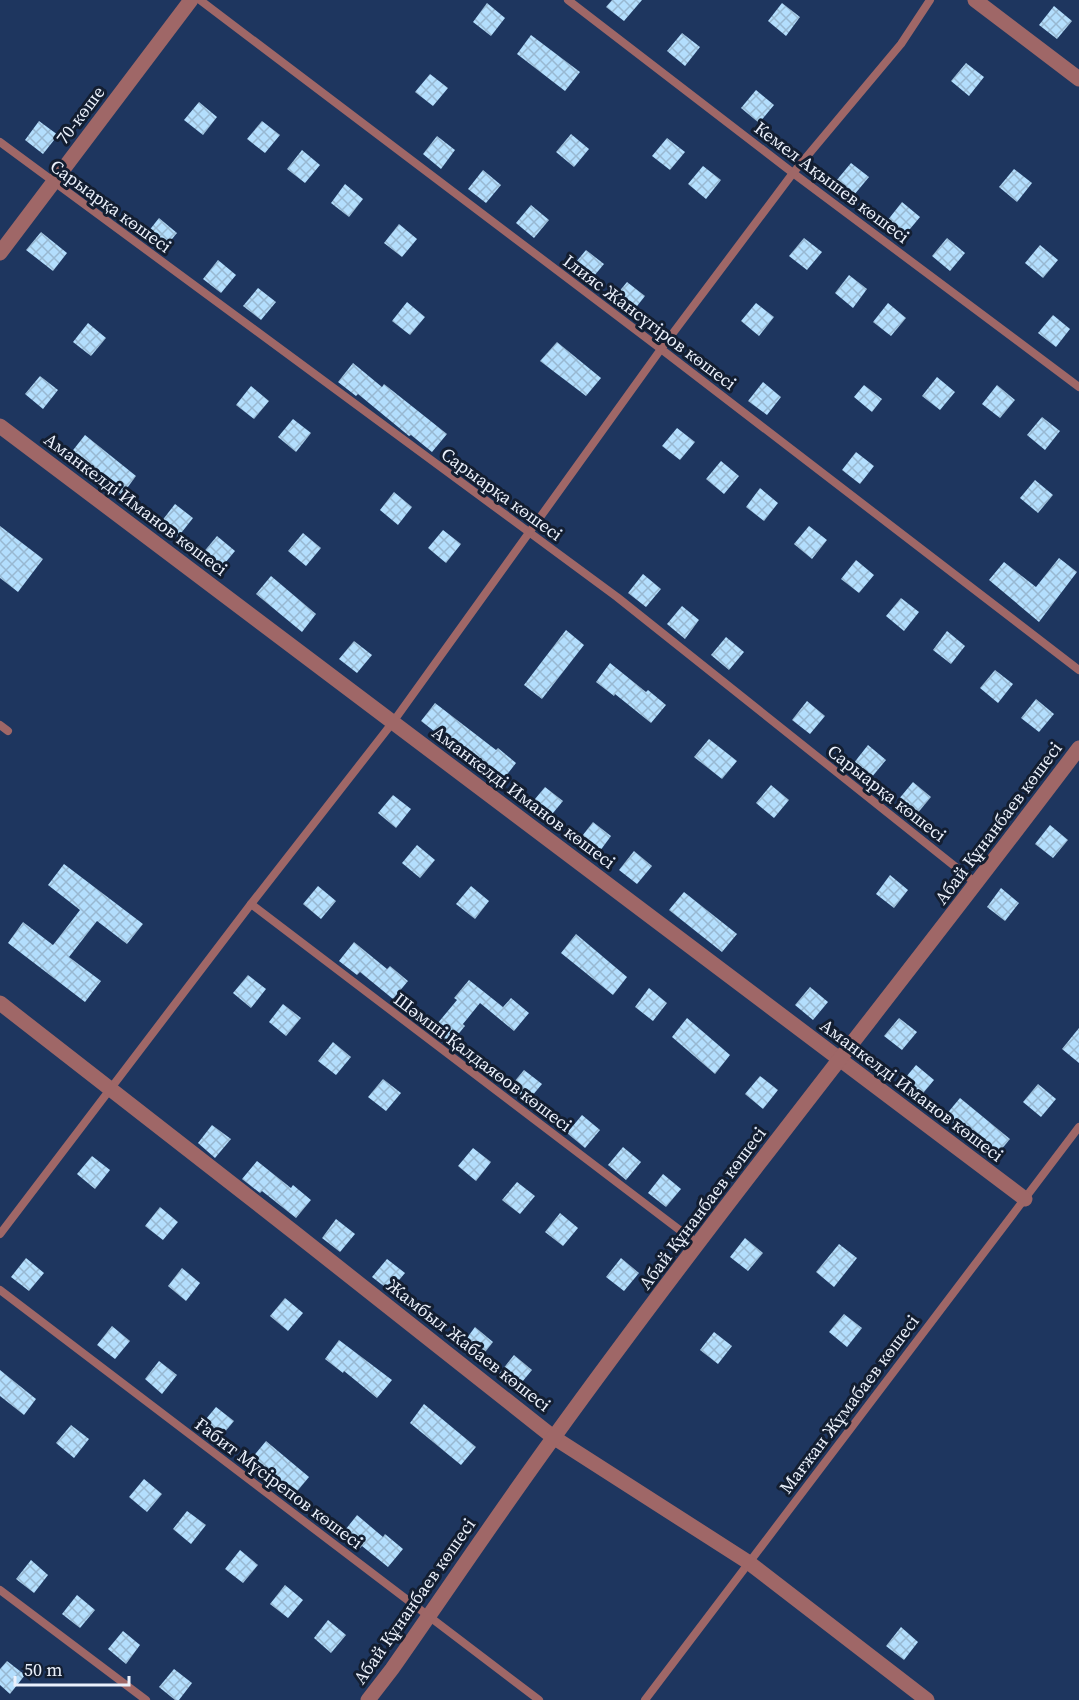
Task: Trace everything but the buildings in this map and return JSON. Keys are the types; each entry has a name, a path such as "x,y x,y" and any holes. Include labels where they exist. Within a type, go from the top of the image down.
{"street":[{"name":"70-көше","path":"0,253 191,0"},
{"path":"975,0 1079,79"},
{"name":"Аманкелді Иманов көшесі","path":"0,426 1025,1198"},
{"name":"Абай Құнанбаев көшесі","path":"368,1700 554,1437 698,1244 977,884 1079,748"},
{"name":"Жамбыл Жабаев көшесі","path":"0,1003 554,1437 748,1562 927,1700"}],"lane":[{"name":"Ілияс Жансүгіров көшесі","path":"200,0 661,349 1079,670"},
{"name":"Кемел Ақышев көшесі","path":"568,0 793,173 1079,387"},
{"path":"0,1234 250,904 393,722 661,349 793,173 901,44 930,0"},
{"name":"Сарыарқа көшесі","path":"0,142 617,597 977,884"},
{"path":"0,725 8,731"},
{"name":"Шәмші Қалдаяөов көшесі","path":"250,904 698,1244"},
{"name":"Мағжан Жұмабаев көшесі","path":"645,1700 1079,1127"},
{"name":"Ғабит Мүсірепов көшесі","path":"0,1290 539,1700"},
{"path":"0,1590 146,1700"}]}
